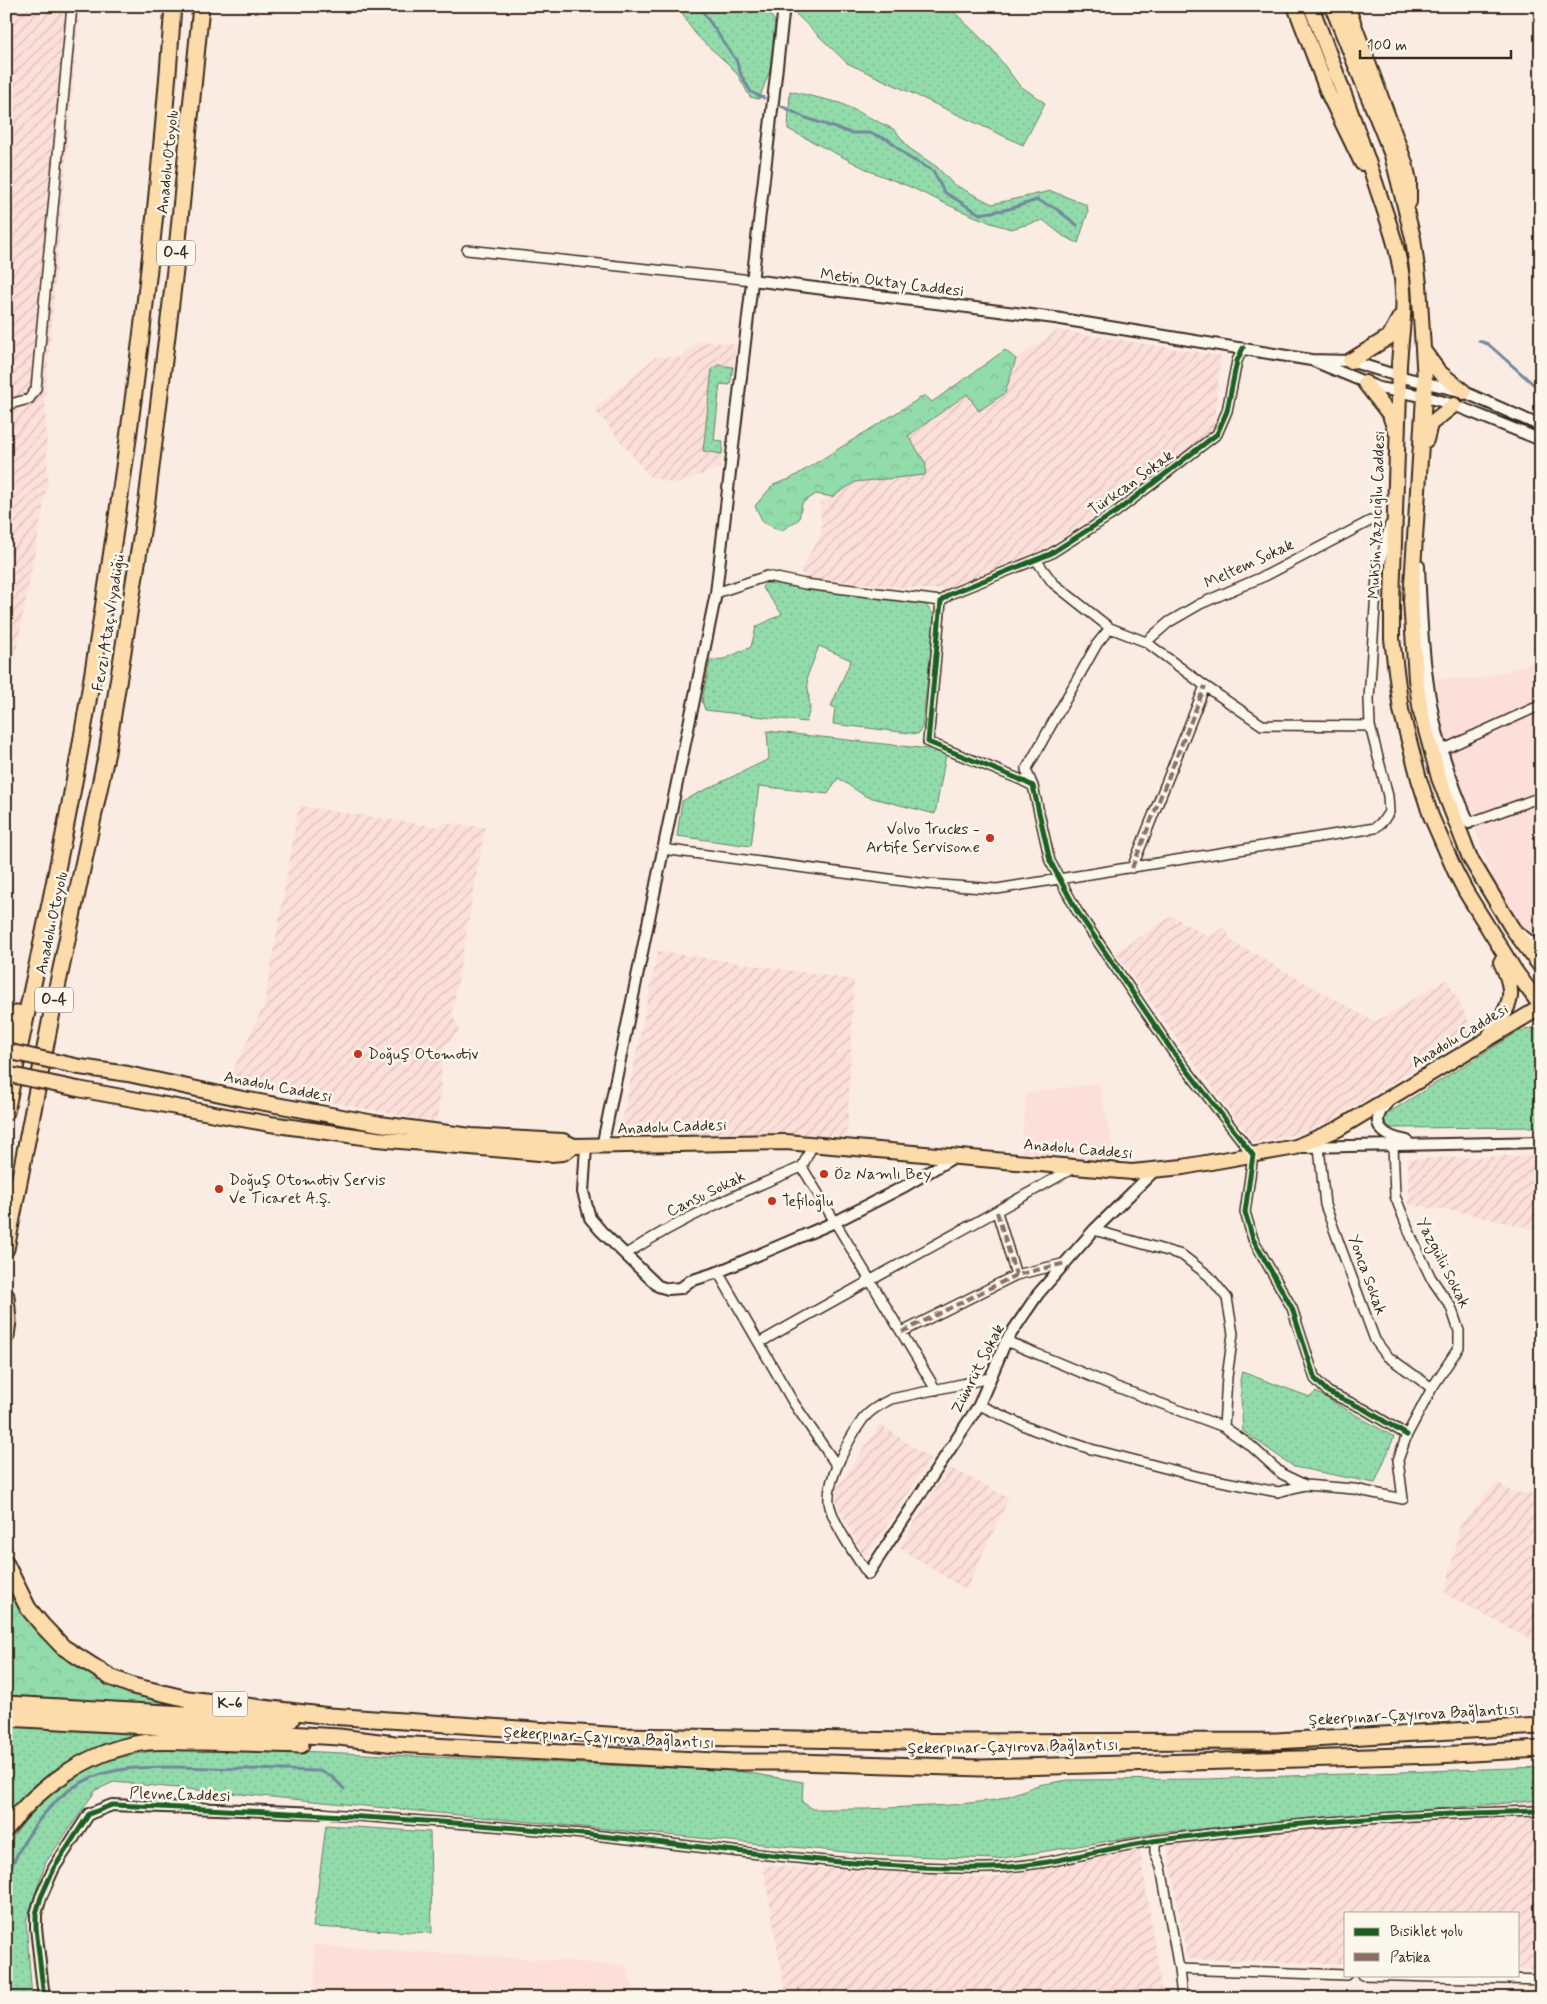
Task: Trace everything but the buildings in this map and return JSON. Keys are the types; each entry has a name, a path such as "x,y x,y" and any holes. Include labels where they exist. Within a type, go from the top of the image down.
{"highway":[{"name":"Anadolu Otoyolu","path":"120,495 153,231 173,6"},
{"name":"Anadolu Otoyolu","path":"147,500 175,270 201,6"},
{"name":"Fevzi Ataç Viyadüğü","path":"81,745 120,495"},
{"name":"Fevzi Ataç Viyadüğü","path":"107,752 147,500"},
{"name":"Anadolu Otoyolu","path":"6,1112 81,745"},
{"name":"Anadolu Otoyolu","path":"6,1249 55,997 107,752"},
{"path":"6,1050 42,940"},
{"path":"6,1296 8,1321 6,1336"},
{"name":"K-6","path":"6,1564 28,1608 63,1647 110,1677 133,1686 188,1699 330,1716 510,1729"},
{"name":"K-6","path":"6,1704 394,1727 510,1729"},
{"path":"1413,1733 1541,1716"},
{"name":"K-6","path":"6,1718 338,1737 395,1744"},
{"name":"Şekerpınar-Çayırova Bağlantısı","path":"510,1729 623,1736 962,1742 1276,1741 1541,1726"},
{"path":"6,1829 21,1810 46,1786 74,1768 114,1750 142,1743 210,1742 319,1746 395,1744"},
{"name":"Şekerpınar-Çayırova Bağlantısı","path":"395,1744 734,1762 797,1762 981,1768 1072,1764 1246,1761 1541,1749"},
{"path":"1476,1752 1541,1755"}],"main road":[{"path":"1295,6 1333,103 1390,226"},
{"name":"Muhsin Yazıcığlu Caddesi","path":"1311,6 1366,152 1390,226 1399,260 1403,291 1398,376 1392,602 1392,639 1401,710 1418,779 1431,816 1466,892 1528,990 1541,1007"},
{"path":"1332,6 1392,155 1409,222 1419,284 1425,381 1412,600 1416,679 1421,712 1439,778 1470,858 1512,928 1541,966"},
{"path":"1347,6 1405,163 1410,181 1409,222"},
{"path":"1350,361 1389,337 1402,314"},
{"path":"1422,348 1439,372 1464,392"},
{"path":"1365,383 1390,415 1397,436"},
{"path":"1421,458 1430,424 1454,405"},
{"path":"1466,892 1509,977 1511,986 1508,1007 1487,1040"},
{"name":"Anadolu Caddesi","path":"6,1050 80,1067 128,1074 243,1099 380,1124 471,1136 562,1141 580,1146 602,1147 752,1142 813,1144 1115,1171 1154,1171 1296,1147 1338,1129 1541,1007"},
{"name":"Anadolu Caddesi","path":"6,1074 270,1124 377,1140 550,1154 563,1153 580,1146"}],"street":[{"path":"6,405 29,399 36,390 72,6"},
{"path":"602,1147 716,593 784,6"},
{"name":"Metin Oktay Caddesi","path":"467,250 752,280 1055,318 1311,360 1350,361 1398,376 1425,381 1464,392 1541,426"},
{"name":"Türkcan Sokak","path":"941,601 950,594 1050,554 1116,512 1217,434 1227,411 1236,361 1243,348"},
{"name":"Metin Oktay Caddesi","path":"1311,360 1365,383 1454,405 1530,437"},
{"path":"1500,408 1541,448"},
{"path":"1530,437 1541,440"},
{"path":"662,849 927,884 997,889 1375,828 1383,822 1389,812 1388,796 1370,726 1369,700 1377,576 1396,503"},
{"name":"Meltem Sokak","path":"1146,642 1169,622 1200,604 1267,575 1370,521"},
{"path":"1416,524 1428,684 1442,750 1454,789 1469,823 1541,797"},
{"path":"1036,560 1053,583 1110,628 1146,642 1262,726 1370,726"},
{"path":"716,593 766,576 805,584 941,601 928,742 1033,786"},
{"path":"1110,628 1097,644 1026,770 1033,786 1050,861 1077,911 1173,1052 1252,1155 1245,1212 1254,1239 1292,1308 1315,1379 1328,1392 1364,1409 1407,1435"},
{"path":"1132,868 1205,686"},
{"path":"1442,750 1541,705"},
{"path":"1512,928 1541,950"},
{"path":"1394,1096 1378,1114 1379,1126 1388,1135 1396,1139 1423,1144"},
{"path":"1296,1147 1541,1142"},
{"path":"813,1144 802,1167 936,1390"},
{"name":"Yazgülü Sokak","path":"1305,1485 1354,1489 1403,1499 1398,1460 1407,1435 1432,1388 1458,1347 1459,1331 1450,1307 1431,1278 1413,1241 1395,1196 1393,1145"},
{"path":"580,1146 582,1181 586,1209 590,1218 658,1286 668,1289 681,1288 690,1281 718,1272 835,1222 905,1186 957,1156"},
{"name":"Yonca Sokak","path":"1319,1147 1326,1205 1375,1340 1387,1356 1432,1388"},
{"name":"Cansu Sokak","path":"626,1254 653,1237 722,1200 802,1167"},
{"path":"759,1343 1075,1167"},
{"name":"Zümrüt Sokak","path":"868,1574 979,1405 1006,1340 1038,1294 1094,1230 1154,1171"},
{"path":"997,1212 1016,1275"},
{"path":"1094,1230 1182,1255 1209,1276 1227,1298 1233,1334 1227,1377 1224,1427"},
{"path":"902,1332 1016,1275 1066,1262"},
{"path":"718,1272 793,1402 837,1466"},
{"path":"1006,1340 1114,1386 1224,1427 1251,1446 1282,1474 1305,1485"},
{"path":"868,1574 849,1545 830,1506 829,1489 837,1466 864,1418 880,1404 891,1399 990,1378"},
{"path":"979,1405 1034,1430 1091,1449 1200,1477 1278,1492 1305,1485"},
{"name":"Plevne Caddesi","path":"44,1998 36,1914 41,1897 54,1868 89,1814 112,1805 320,1813"},
{"path":"320,1813 598,1835 774,1855 910,1867 992,1868 1026,1865 1155,1841 1277,1826 1461,1812 1541,1811"},
{"path":"1155,1841 1155,1852 1161,1867 1180,1969 1182,1998"},
{"path":"1180,1969 1344,1975"},
{"path":"1398,1976 1541,1980"}],"shaded area":[{"path":"6,6 80,6 45,396 48,481 6,706"},
{"path":"1058,330 1221,356 1213,431 1153,477 1047,547 948,589 923,589 806,578 800,571 822,532 820,504 855,482 925,475 926,464 907,436 968,394 980,411 1005,393 1016,359"},
{"path":"699,341 736,344 733,367 718,365 703,450 722,454 720,468 675,484 649,476 594,409 657,356 681,358"},
{"path":"1541,661 1541,947 1511,927 1446,749 1436,679 1481,678"},
{"path":"299,806 440,827 444,823 485,827 452,1013 459,1030 443,1048 438,1120 420,1119 227,1083 264,1005"},
{"path":"1172,916 1209,937 1224,927 1233,942 1375,1022 1447,979 1474,1032 1329,1122 1298,1134 1254,1143 1115,952"},
{"path":"658,951 854,980 847,1136 627,1133 621,1125"},
{"path":"1099,1083 1116,1162 1021,1153 1026,1093"},
{"path":"1541,1155 1541,1231 1460,1212 1409,1205 1408,1159"},
{"path":"880,1424 931,1459 867,1555 861,1552 837,1504 835,1491"},
{"path":"949,1467 1009,1498 966,1590 899,1548"},
{"path":"1497,1482 1512,1492 1541,1494 1541,1645 1445,1594 1460,1525"},
{"path":"1541,1800 1541,1970 1520,1969 1520,1912 1344,1912 1344,1964 1187,1959 1165,1832"},
{"path":"1140,1850 1163,1998 786,1998 763,1865 989,1878"},
{"path":"314,1945 625,1965 638,1998 318,1998 315,1992"}],"green space":[{"path":"680,6 763,6 775,21 770,70 759,99 750,97 734,70 696,35"},
{"path":"795,6 948,6 992,49 1019,85 1045,103 1023,145 847,63 794,12"},
{"path":"790,91 840,103 895,130 909,148 937,167 953,184 992,204 1051,191 1087,205 1088,212 1078,243 1063,236 1043,220 1011,229 991,223 872,172 788,129"},
{"path":"1005,350 1016,359 1005,393 979,411 967,394 908,436 926,464 925,475 855,482 832,497 816,494 802,503 799,519 781,531 763,522 755,506 773,485 790,479 925,395 932,402"},
{"path":"718,365 733,367 730,385 720,384 714,440 723,441 722,454 703,451 712,369"},
{"path":"766,583 925,604 935,616 922,728 918,734 833,724 835,708 831,706 851,660 819,646 807,677 810,709 806,722 705,710 702,701 710,660 724,659 751,647 756,627 782,614 762,587"},
{"path":"767,731 929,749 946,755 935,814 865,796 838,778 828,794 759,786 751,846 677,836 682,801 769,759"},
{"path":"1532,1028 1541,1031 1541,1127 1391,1128 1385,1123 1384,1117 1388,1113 1518,1032"},
{"path":"1242,1372 1310,1397 1316,1392 1394,1437 1375,1483 1294,1467 1243,1431 1240,1380"},
{"path":"6,1585 42,1636 73,1664 110,1685 139,1695 208,1709 6,1696"},
{"path":"6,1726 152,1735 41,1784 37,1783 6,1816"},
{"path":"158,1750 299,1751 738,1771 803,1782 802,1802 813,1809 867,1809 950,1805 997,1800 1038,1785 1068,1780 1206,1779 1541,1767 1541,1800 1165,1832 997,1859 876,1855 114,1782 96,1790 46,1862 26,1921 32,1998 6,1998 6,1849 14,1835 48,1797 76,1776 112,1760"},
{"path":"326,1825 430,1832 432,1933 313,1927"}],"waterway":[{"path":"699,6 736,60 741,75 751,92 764,98"},
{"path":"781,106 806,118 851,133 870,133 889,140 908,157 933,171 944,192 980,214 1009,209 1037,200 1055,208 1077,225"},
{"path":"1479,341 1488,344 1541,391"},
{"path":"6,1878 30,1834 63,1795 91,1778 118,1770 167,1767 319,1771 336,1780 344,1789"}],"marked path":[{"path":"1132,868 1205,686"},
{"path":"997,1212 1016,1275"},
{"path":"902,1332 1016,1275 1066,1263"}],"cycle path":[{"path":"1243,348 1237,361 1227,411 1217,434 1116,512 1050,554 950,594 941,601 928,742 1033,786 1050,861 1077,911 1173,1052 1253,1155 1245,1212 1253,1239 1292,1308 1315,1379 1328,1392 1364,1409 1407,1435"},
{"path":"44,1998 36,1928 36,1914 41,1897 54,1868 89,1814 112,1805 296,1813 540,1830 795,1858 941,1868 1011,1867 1054,1861 1139,1843 1255,1829 1397,1817 1541,1811"}],"place":[{"name":"Volvo Trucks - Artife Servisone","path":"990,838"},
{"name":"Doğuş Otomotiv","path":"358,1054"},
{"name":"Öz Namlı Bey","path":"824,1174"},
{"name":"Doğuş Otomotiv Servis Ve Ticaret A.Ş.","path":"219,1189"},
{"name":"Tefiloğlu","path":"772,1201"}]}
